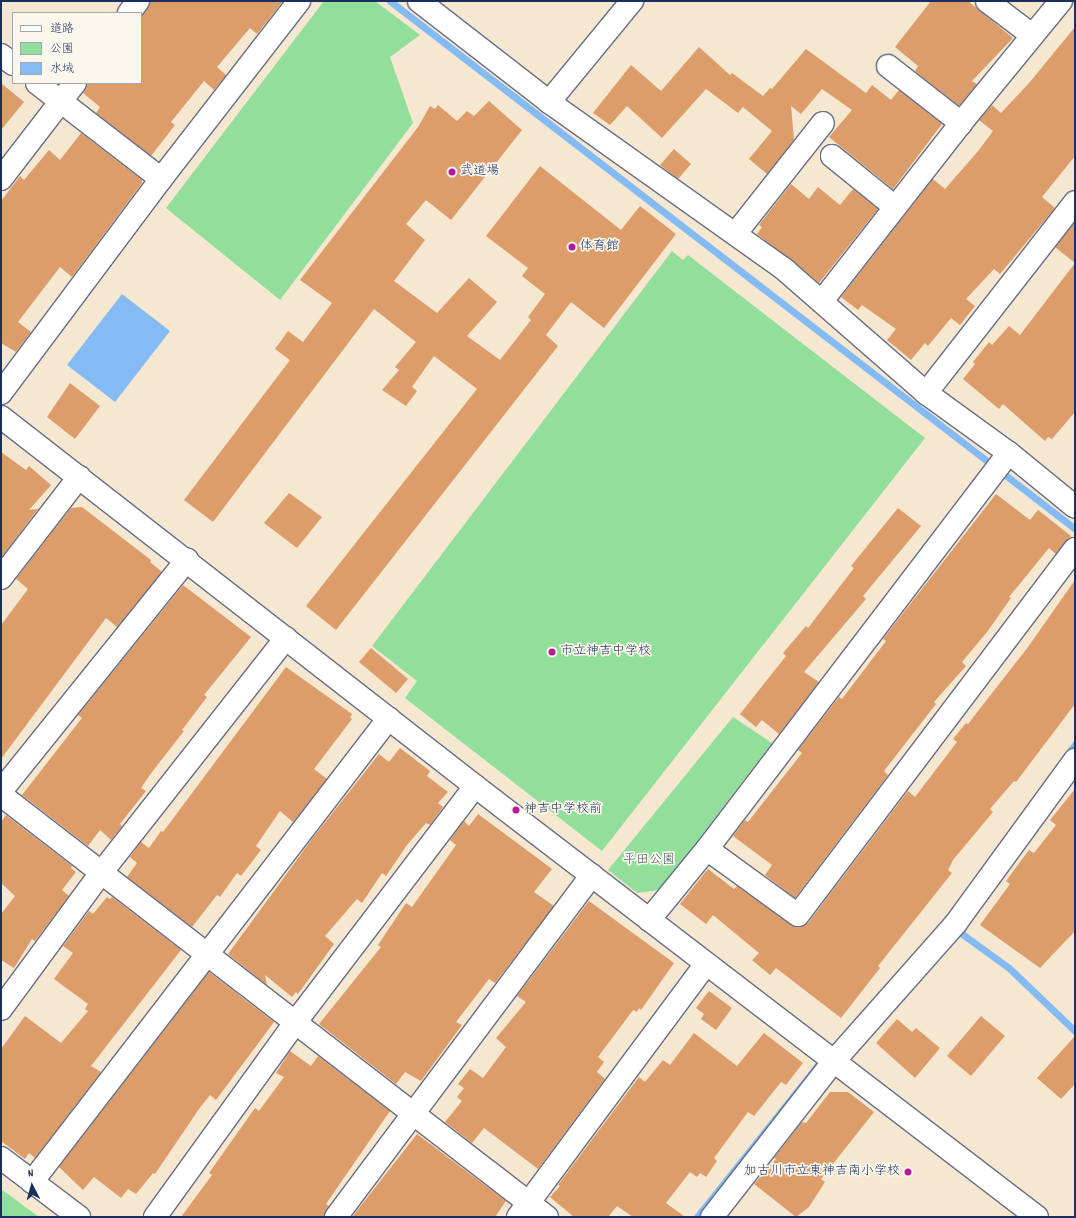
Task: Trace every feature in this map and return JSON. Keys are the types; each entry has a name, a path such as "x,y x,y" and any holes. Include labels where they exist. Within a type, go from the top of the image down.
{"street":[{"path":"130,12 138,1"},
{"path":"1,393 161,179 299,1"},
{"path":"419,1 549,102 736,233 822,301 926,393 1009,453 1075,507"},
{"path":"549,102 632,1"},
{"path":"987,1 1032,35"},
{"path":"822,301 960,123 1061,1"},
{"path":"1,55 12,63"},
{"path":"888,66 960,123"},
{"path":"38,84 161,179"},
{"path":"1,179 74,84"},
{"path":"736,233 823,123"},
{"path":"832,156 895,207"},
{"path":"926,393 1075,202"},
{"path":"1,417 187,560 475,786 1037,1217"},
{"path":"649,920 707,848 1009,453"},
{"path":"1,578 79,477"},
{"path":"707,848 798,915 1075,549"},
{"path":"1,791 187,560"},
{"path":"1,1009 101,873 286,638"},
{"path":"32,1182 389,718"},
{"path":"712,1217 834,1061 956,923 1075,760"},
{"path":"155,1217 294,1024 475,786"},
{"path":"1,795 294,1024 413,1113 523,1210 547,1217"},
{"path":"336,1217 592,875"},
{"path":"523,1210 706,964"},
{"path":"1,1158 79,1217"}],"green space":[{"path":"324,1 375,1 420,35 390,57 413,123 280,300 166,208"},
{"path":"672,251 683,260 688,255 925,438 602,851 405,698 417,681 372,646"},
{"name":"平田公園","path":"733,717 772,743 660,890 637,893 608,870"},
{"path":"1,1189 39,1217 1,1217"}],"water":[{"path":"122,294 170,331 115,402 67,365"}],"building":[{"path":"150,1 283,1 257,34 250,28 217,67 226,75 214,90 204,81 171,122 175,125 151,156 96,113 100,107 83,93 87,84 142,84 142,16"},
{"path":"931,1 968,1 1013,38 972,81 977,84 959,106 915,71 918,66 895,47"},
{"path":"1075,27 1075,156 1042,197 1055,208 1000,274 994,269 966,299 975,306 960,325 951,318 928,346 925,343 911,360 887,340 896,329 862,305 858,310 841,297 933,179 945,189 979,150 993,131 979,120 992,105 1001,113 1029,83"},
{"path":"699,47 730,75 732,73 763,96 770,88 772,89 806,49 866,93 872,85 891,100 899,90 942,124 893,189 829,137 852,110 822,89 801,114 791,106 794,140 767,174 749,159 772,131 743,107 738,113 706,89 662,138 627,106 610,125 593,113 631,65 661,91"},
{"path":"1,83 24,102 1,130"},
{"path":"489,101 522,130 451,220 426,200 406,224 425,240 394,281 437,313 469,278 497,302 467,336 500,360 531,320 528,317 545,294 522,276 528,268 486,236 540,166 621,230 640,206 676,234 604,328 571,302 546,335 558,346 336,630 306,606 477,389 434,356 412,387 417,391 406,406 382,390 399,370 395,367 416,342 374,309 213,522 184,500 290,360 275,349 288,331 303,342 332,303 300,280 418,127 430,106 435,109 438,105 457,121 467,111 474,116"},
{"path":"81,133 142,180 142,183 72,277 60,267 18,322 31,332 16,352 1,343 1,201 20,176 24,180 49,150 60,160"},
{"path":"674,149 691,164 678,179 660,165"},
{"path":"791,184 809,199 818,187 840,205 853,189 878,209 819,283 757,234 762,227 759,225"},
{"path":"1073,224 1075,226 1075,263 1055,247"},
{"path":"1075,263 1075,412 1052,439 1048,437 1045,441 1003,404 999,409 963,379 975,364 973,362 989,342 992,345 1009,326 1020,335"},
{"path":"70,383 100,406 75,439 47,417"},
{"path":"1,452 26,470 29,466 51,485 29,510 38,509 1,558"},
{"path":"289,493 322,517 297,548 264,523"},
{"path":"996,494 1030,520 1038,510 1071,536 1056,554 1049,548 1009,597 1011,598 987,632 962,662 966,666 934,702 936,704 884,771 888,775 795,898 765,875 772,865 733,836 745,820 748,822 802,753 798,750 839,697 842,699 886,641 883,639"},
{"path":"82,507 151,560 150,562 162,572 117,627 106,618 1,759 1,625 28,589 16,579 71,508"},
{"path":"898,508 921,526 863,596 866,599 804,672 819,682 779,734 762,720 756,727 740,714 786,656 783,653 806,626 808,628 854,568 851,566"},
{"path":"1075,580 1075,704 1016,782 1014,781 990,809 993,812 953,860 948,870 952,873 878,966 880,968 841,1018 776,968 770,975 752,960 759,953 713,915 706,924 680,904 708,869 734,889 737,886 791,925 797,927 808,923 908,791 915,797 957,742 953,739 966,723 968,724 1028,647"},
{"path":"183,585 251,637 204,695 207,697 182,730 184,731 141,788 146,791 120,824 122,826 111,840 100,830 88,846 22,795 82,718 78,715"},
{"path":"371,648 408,679 396,693 359,662"},
{"path":"286,667 352,714 350,718 352,719 314,769 327,779 293,822 280,811 256,846 261,850 241,876 237,873 220,897 217,895 192,927 127,877 137,863 130,857 141,842 149,848 161,831 163,832"},
{"path":"400,748 430,771 427,776 448,792 438,803 443,807 430,825 426,823 407,845 386,876 382,873 362,903 357,899 325,936 334,944 298,994 296,992 292,997 265,975 267,985 228,954 312,839 379,754 389,762"},
{"path":"1075,789 1075,931 1040,968 980,925 1010,884 1006,881 1029,850 1034,853 1056,825 1050,820"},
{"path":"478,814 552,869 534,892 554,906 495,983 489,979 456,1022 462,1025 421,1081 405,1072 396,1084 319,1024 381,947 378,945 406,903 412,907 456,845 450,840 464,821 469,826"},
{"path":"6,815 72,866 71,868 76,872 62,890 69,896 35,941 32,939 14,968 1,960 1,914 15,896 1,883 1,822"},
{"path":"107,897 110,899 112,897 181,950 91,1066 101,1072 35,1158 29,1153 25,1159 1,1141 1,1049 25,1016 61,1043 88,1011 85,1009 88,1004 54,979 73,953 63,946 89,911 93,914"},
{"path":"589,901 674,963 641,1010 639,1008 637,1012 633,1010 598,1057 604,1062 597,1072 605,1079 538,1169 484,1128 472,1143 445,1122 462,1101 457,1097 464,1088 458,1084 470,1069 483,1078 506,1047 496,1038 526,1002 517,996"},
{"path":"209,972 274,1022 216,1100 210,1095 155,1174 153,1173 136,1194 128,1189 121,1198 94,1177 83,1190 59,1167"},
{"path":"709,991 732,1008 716,1030 701,1019 704,1014 696,1008"},
{"path":"981,1016 1005,1036 971,1076 947,1056"},
{"path":"897,1019 912,1032 916,1028 940,1048 915,1078 876,1043"},
{"path":"694,1033 737,1066 764,1033 803,1063 786,1085 781,1082 754,1116 748,1112 714,1158 717,1161 706,1177 700,1173 697,1177 690,1172 666,1203 685,1217 633,1217 617,1206 608,1217 574,1217 550,1197 560,1186 558,1185 639,1077 645,1082 663,1060 670,1065"},
{"path":"1075,1036 1075,1084 1061,1099 1037,1078"},
{"path":"290,1051 311,1066 318,1056 390,1111 326,1204 329,1206 324,1217 181,1217 212,1175 209,1173 255,1108 259,1111 284,1077 276,1073"},
{"path":"830,1092 848,1092 874,1112 821,1179 825,1182 809,1207 796,1217 754,1184 776,1159 774,1158 802,1122 806,1123"},
{"path":"417,1134 506,1201 495,1217 352,1217"}],"waterway":[{"path":"390,1 1074,528"},
{"path":"1066,757 1075,744"},
{"path":"954,928 1009,968 1075,1031"},
{"path":"697,1217 822,1060"}],"place":[{"name":"武道場","path":"452,172"},
{"name":"体育館","path":"572,247"},
{"name":"市立神吉中学校","path":"552,652"},
{"name":"神吉中学校前","path":"516,810"},
{"name":"加古川市立東神吉南小学校","path":"908,1172"}]}
